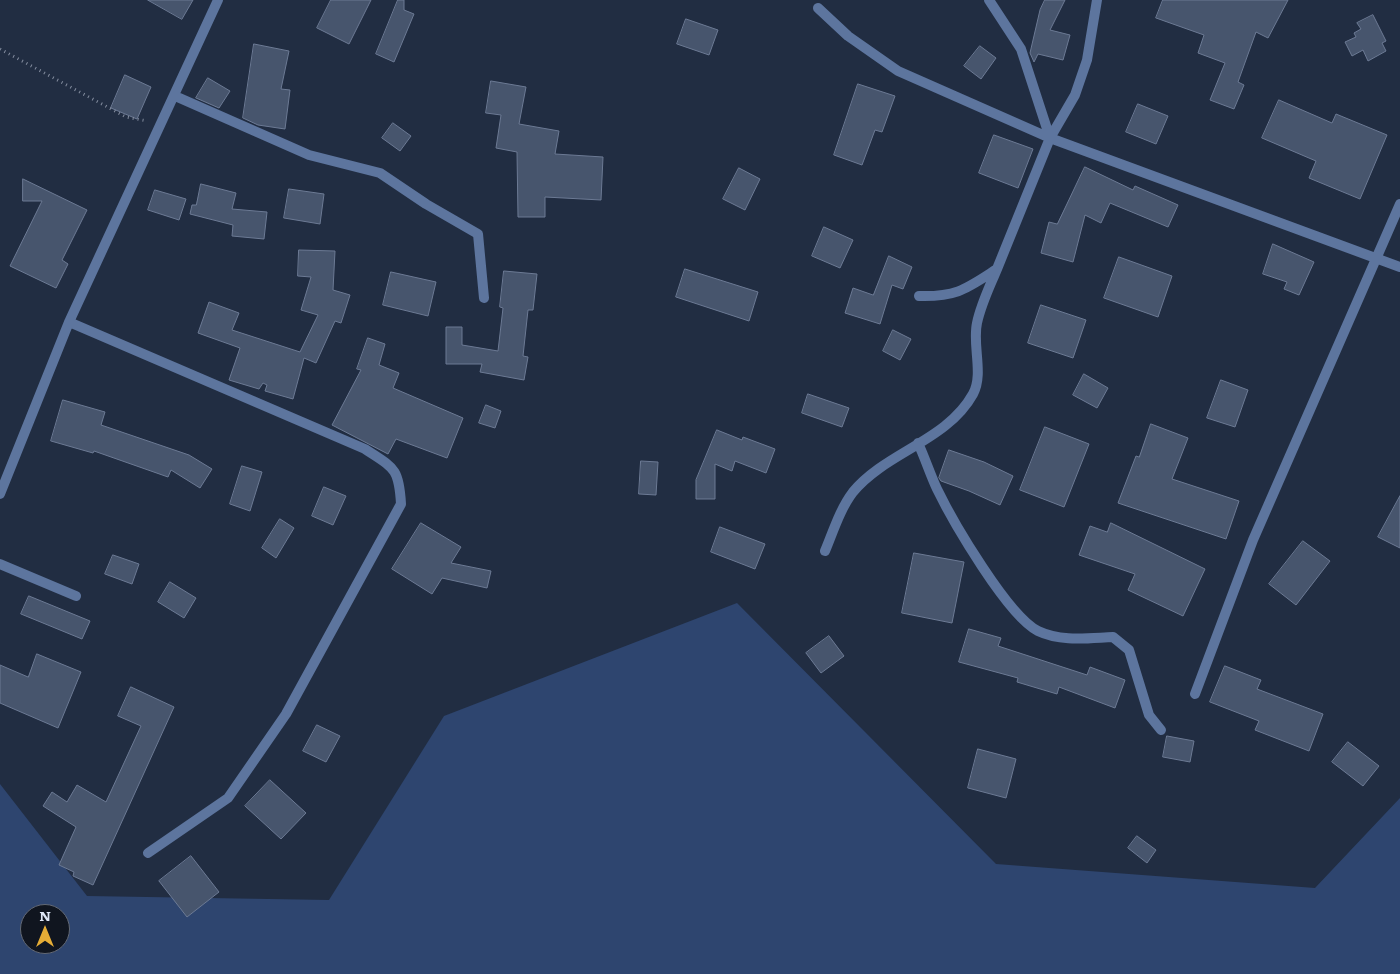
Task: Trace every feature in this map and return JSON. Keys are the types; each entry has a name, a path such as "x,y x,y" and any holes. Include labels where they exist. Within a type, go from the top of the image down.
{"street":[{"path":"0,494 69,322 162,125 218,0"},
{"path":"989,0 1020,49 1050,138"},
{"path":"825,551 853,492 882,466 952,421 974,393 978,370 976,350 977,323 1050,138 1074,95 1086,60 1097,0"},
{"path":"818,8 848,36 898,71 1050,138 1400,266"},
{"path":"175,96 309,155 380,173 426,204 464,224 478,234 484,298"},
{"path":"1195,694 1253,540 1400,204"},
{"path":"919,296 944,296 966,290 997,269"},
{"path":"69,322 365,449 392,466 400,480 401,504 286,714 228,798 148,853"},
{"path":"918,443 938,489 978,558 1013,611 1037,630 1057,638 1113,637 1129,650 1149,715 1161,730"},
{"path":"0,564 76,596"}],"path":[{"path":"0,48 126,117 162,125"}],"shaded area":[{"path":"737,603 996,864 1315,888 1400,798 1400,974 0,974 0,784 87,896 329,900 444,716"}],"building":[{"path":"148,0 193,0 182,19"},
{"path":"331,0 371,0 349,44 317,28"},
{"path":"398,0 404,0 404,10 414,14 394,62 376,54"},
{"path":"1045,0 1065,0 1050,30 1070,35 1063,60 1038,54 1034,62 1030,53 1040,10"},
{"path":"1163,0 1288,0 1268,38 1256,32 1238,82 1244,85 1234,109 1210,100 1225,63 1198,53 1204,35 1156,18"},
{"path":"1373,15 1386,41 1382,43 1386,51 1368,61 1363,50 1352,56 1345,42 1356,37 1354,33 1361,29 1357,23"},
{"path":"686,19 718,30 709,55 677,44"},
{"path":"254,44 289,51 281,89 290,90 285,129 258,125 243,118"},
{"path":"980,46 996,58 981,79 964,66"},
{"path":"125,75 151,87 137,119 111,108"},
{"path":"208,78 230,91 219,108 196,98"},
{"path":"491,81 526,87 519,124 559,131 555,154 603,157 601,200 545,197 545,217 518,217 517,152 496,148 501,115 486,113"},
{"path":"858,84 895,96 882,132 875,130 862,165 834,155"},
{"path":"1279,100 1332,123 1336,114 1387,135 1360,199 1309,178 1316,161 1262,138"},
{"path":"1138,104 1168,116 1156,144 1126,132"},
{"path":"393,123 411,136 400,151 382,138"},
{"path":"994,135 1033,149 1018,188 979,173"},
{"path":"1085,167 1133,190 1135,186 1178,205 1168,227 1110,203 1101,223 1085,215 1073,262 1041,253 1049,222 1057,224"},
{"path":"739,168 760,179 745,210 723,199"},
{"path":"23,179 87,210 62,260 68,264 56,288 10,266 42,201 23,201"},
{"path":"201,184 236,193 232,209 267,212 264,239 232,236 233,225 190,214 192,205 196,205"},
{"path":"289,189 324,194 320,224 284,218"},
{"path":"155,190 186,199 179,220 148,210"},
{"path":"824,227 853,240 840,268 812,256"},
{"path":"1273,244 1314,262 1299,295 1284,289 1287,282 1263,274"},
{"path":"299,250 335,251 333,290 350,295 341,323 335,321 316,363 304,358 293,399 265,391 267,385 263,383 259,389 229,380 240,348 198,333 209,302 239,313 232,330 300,352 318,315 301,310 311,277 298,276"},
{"path":"889,256 912,267 903,289 892,285 880,324 845,313 853,288 873,295"},
{"path":"1119,257 1172,276 1158,317 1104,298"},
{"path":"685,269 758,292 749,321 676,297"},
{"path":"504,271 537,274 533,310 528,310 523,356 528,357 524,380 480,372 482,364 446,364 446,327 462,327 462,345 498,351 503,308 500,307"},
{"path":"391,272 436,282 428,316 383,305"},
{"path":"1041,305 1086,320 1073,358 1028,343"},
{"path":"893,330 911,339 900,360 883,351"},
{"path":"368,338 385,344 379,365 399,373 393,388 463,418 447,458 396,439 388,454 332,425 361,370 357,369"},
{"path":"1084,374 1108,388 1097,408 1073,395"},
{"path":"1221,380 1248,390 1235,427 1207,418"},
{"path":"808,394 849,408 842,427 802,413"},
{"path":"63,400 105,412 101,425 189,455 212,469 200,488 171,470 168,477 94,451 93,453 51,441"},
{"path":"486,405 501,411 495,428 479,423"},
{"path":"1151,424 1188,438 1172,479 1239,501 1226,539 1118,503 1136,456 1139,457"},
{"path":"1045,427 1089,444 1064,507 1020,490"},
{"path":"717,430 742,440 743,437 775,449 766,473 735,461 732,471 715,464 715,499 696,499 696,480"},
{"path":"949,450 984,462 1013,476 1000,505 941,481 939,478"},
{"path":"641,461 658,462 656,495 639,494"},
{"path":"242,466 262,472 250,511 230,504"},
{"path":"324,487 346,496 333,525 312,516"},
{"path":"1400,496 1400,548 1378,537"},
{"path":"280,519 294,528 276,558 262,548"},
{"path":"421,523 461,547 451,563 491,571 487,588 442,578 432,594 392,569"},
{"path":"1111,523 1205,569 1183,616 1128,590 1135,574 1079,555 1090,526 1107,532"},
{"path":"720,527 765,544 755,569 711,552"},
{"path":"1303,541 1330,561 1296,605 1269,584"},
{"path":"914,553 964,562 952,623 902,613"},
{"path":"113,555 139,564 132,584 105,574"},
{"path":"170,582 196,598 184,618 158,602"},
{"path":"29,596 90,621 82,639 21,614"},
{"path":"969,629 1001,638 998,646 1087,675 1090,667 1125,680 1115,708 1059,687 1057,694 1017,682 1018,678 959,662"},
{"path":"829,636 844,656 821,673 806,653"},
{"path":"37,654 81,672 58,728 0,703 0,665 28,677"},
{"path":"1225,666 1261,680 1257,689 1323,714 1309,751 1255,730 1259,721 1210,702"},
{"path":"131,687 174,707 93,885 73,876 74,872 59,865 76,827 43,806 52,792 67,802 77,785 106,802 141,726 118,716"},
{"path":"317,725 340,736 326,762 303,751"},
{"path":"1167,736 1194,741 1190,762 1163,757"},
{"path":"1348,742 1379,766 1363,786 1332,762"},
{"path":"978,749 1016,759 1006,798 968,788"},
{"path":"270,780 306,813 281,839 245,806"},
{"path":"1137,836 1156,850 1147,863 1128,848"},
{"path":"191,856 219,892 187,917 159,881"}]}
